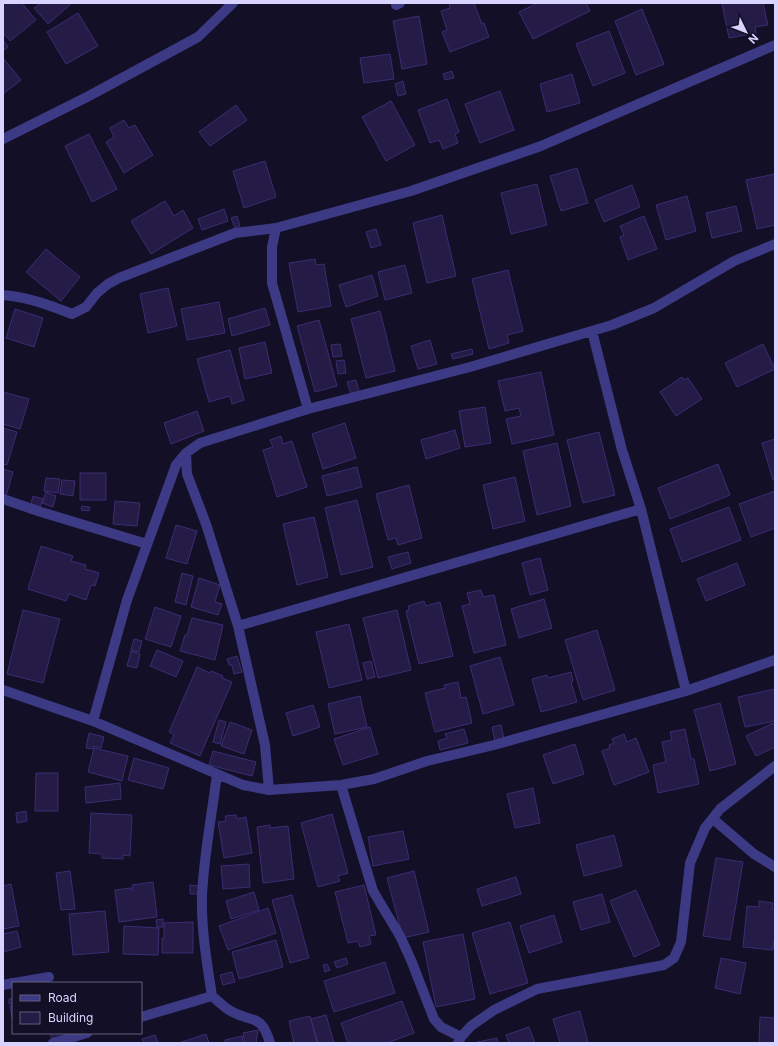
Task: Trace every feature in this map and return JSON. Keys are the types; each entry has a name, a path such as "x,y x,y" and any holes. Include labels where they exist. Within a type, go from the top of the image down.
{"street":[{"path":"3,139 87,97 198,37 233,3"},
{"path":"3,295 20,296 47,304 72,314 86,307 97,293 108,284 119,278 235,233 276,228 411,191 541,146 775,46"},
{"path":"276,228 272,247 272,283 308,409"},
{"path":"93,721 127,600 176,465 186,453 200,443 308,409 470,367 612,325 654,308 734,261 775,244"},
{"path":"592,331 622,450 641,509 686,691"},
{"path":"186,453 187,474 206,524 238,626 265,745 269,790"},
{"path":"3,499 40,512 147,544"},
{"path":"238,626 641,509"},
{"path":"3,690 93,721 243,785 269,790 341,785 374,779 427,761 494,745 686,691 775,660"},
{"path":"341,785 373,891 400,936 412,960 434,1019 441,1027 459,1040 471,1026 494,1010 537,989 664,965 674,958 681,942 690,863 705,828 720,809 775,766"},
{"path":"217,774 204,868 202,897 205,947 212,996 229,1010 254,1019 262,1024 266,1030 270,1043"},
{"path":"713,819 754,854 775,867"},
{"path":"20,982 49,977"},
{"path":"142,1017 212,996"},
{"path":"53,1043 84,1034"}],"building":[{"path":"3,3 22,3 36,20 10,41 3,33"},
{"path":"41,3 72,3 48,24 34,8"},
{"path":"474,3 489,37 450,52 442,32 447,30 441,11 450,8 449,4"},
{"path":"538,3 586,3 590,11 533,39 519,12"},
{"path":"763,3 768,25 755,27 756,33 729,38 722,4"},
{"path":"642,9 664,64 636,75 615,21"},
{"path":"78,13 98,46 66,64 47,32"},
{"path":"419,16 427,64 402,69 393,21"},
{"path":"609,31 625,73 593,86 576,44"},
{"path":"3,40 8,47 3,51"},
{"path":"390,54 394,79 364,83 360,58"},
{"path":"3,58 21,80 3,94"},
{"path":"452,71 454,78 445,80 443,74"},
{"path":"572,74 580,103 547,112 540,84"},
{"path":"403,81 406,94 398,96 395,84"},
{"path":"500,91 514,130 480,143 465,104"},
{"path":"447,99 459,132 455,134 458,143 443,149 439,140 430,143 418,110"},
{"path":"391,101 415,145 386,161 362,117"},
{"path":"236,105 247,120 210,146 199,132"},
{"path":"124,120 129,128 135,125 153,155 124,173 106,142 114,137 110,128"},
{"path":"89,134 117,189 92,202 65,146"},
{"path":"265,161 276,197 244,208 233,171"},
{"path":"577,168 588,203 561,211 550,176"},
{"path":"775,174 775,225 757,229 746,180"},
{"path":"537,184 547,225 511,234 501,193"},
{"path":"632,185 640,207 604,222 595,200"},
{"path":"687,196 696,231 666,240 656,205"},
{"path":"165,201 174,216 183,210 193,228 151,254 131,221"},
{"path":"736,206 742,231 712,238 706,213"},
{"path":"224,209 228,221 202,230 198,219"},
{"path":"442,215 456,276 427,283 413,223"},
{"path":"237,216 240,226 235,228 231,218"},
{"path":"644,216 657,249 628,260 620,237 624,235 620,226"},
{"path":"376,229 381,245 371,248 366,232"},
{"path":"46,249 80,277 61,301 26,272"},
{"path":"315,259 316,265 324,264 331,306 298,312 289,263"},
{"path":"405,265 412,293 385,300 378,272"},
{"path":"508,270 523,331 507,335 509,343 489,349 472,279"},
{"path":"372,275 378,296 346,307 339,285"},
{"path":"168,288 177,326 148,333 140,294"},
{"path":"219,302 225,333 187,340 181,309"},
{"path":"265,308 270,325 232,336 228,319"},
{"path":"15,309 43,318 34,347 6,338"},
{"path":"380,311 395,371 366,378 351,319"},
{"path":"319,320 337,386 315,392 297,326"},
{"path":"430,340 437,364 418,369 411,346"},
{"path":"265,342 272,373 245,379 239,348"},
{"path":"340,344 342,356 333,357 331,345"},
{"path":"763,344 775,369 737,387 725,363"},
{"path":"472,349 473,354 453,359 451,354"},
{"path":"230,350 244,400 232,404 230,396 209,402 197,359"},
{"path":"344,360 346,373 338,374 336,361"},
{"path":"541,372 554,435 512,444 506,419 521,416 519,408 505,411 498,381"},
{"path":"682,377 684,380 688,378 702,399 676,416 660,392"},
{"path":"356,380 359,391 351,394 347,382"},
{"path":"3,392 29,399 20,429 3,424"},
{"path":"485,407 491,443 465,447 459,411"},
{"path":"197,411 204,431 171,444 164,423"},
{"path":"345,423 356,458 323,469 312,434"},
{"path":"3,428 17,432 7,465 3,464"},
{"path":"455,430 460,448 426,459 421,440"},
{"path":"599,432 615,495 583,503 567,440"},
{"path":"281,436 283,444 292,441 307,487 277,497 263,450 273,447 270,440"},
{"path":"775,439 775,480 773,480 762,443"},
{"path":"557,443 571,506 537,515 523,451"},
{"path":"718,464 730,495 670,519 658,488"},
{"path":"357,467 362,487 327,496 322,476"},
{"path":"3,469 13,472 6,496 3,495"},
{"path":"80,473 106,473 106,500 80,500"},
{"path":"515,477 525,521 493,529 483,485"},
{"path":"46,478 60,479 58,493 44,491"},
{"path":"62,480 75,481 73,496 60,494"},
{"path":"409,485 422,538 398,545 396,538 388,540 376,494"},
{"path":"775,491 775,528 751,537 739,504"},
{"path":"46,492 56,496 53,507 42,503"},
{"path":"33,496 43,499 40,507 31,504"},
{"path":"357,500 373,567 341,575 325,508"},
{"path":"115,501 140,503 137,526 113,524"},
{"path":"82,506 90,507 89,511 81,510"},
{"path":"729,507 741,540 682,562 670,529"},
{"path":"314,517 328,577 297,585 283,524"},
{"path":"176,525 197,531 187,564 166,558"},
{"path":"41,546 73,556 71,561 86,565 85,569 99,573 95,586 91,585 86,600 69,594 66,601 28,589"},
{"path":"408,552 411,563 392,569 388,557"},
{"path":"540,558 548,590 530,595 522,563"},
{"path":"737,563 745,585 706,601 697,579"},
{"path":"182,573 193,576 186,605 175,602"},
{"path":"199,578 220,585 215,602 222,604 218,615 191,607"},
{"path":"481,590 483,597 494,595 506,645 474,653 462,606 470,604 467,593"},
{"path":"544,599 552,628 519,638 511,609"},
{"path":"424,601 426,606 440,602 453,656 419,664 406,611 409,610 408,606"},
{"path":"155,607 181,616 171,647 145,639"},
{"path":"23,610 60,619 43,683 7,674"},
{"path":"397,610 411,670 378,678 363,618"},
{"path":"192,618 223,625 215,660 180,651"},
{"path":"349,624 362,680 329,688 316,632"},
{"path":"597,630 615,690 583,700 565,640"},
{"path":"134,639 142,641 139,652 131,650"},
{"path":"157,650 183,661 176,677 150,666"},
{"path":"131,651 140,654 137,668 127,666"},
{"path":"237,656 242,672 234,674 232,665 229,665 227,659"},
{"path":"500,657 514,705 483,714 470,666"},
{"path":"371,661 375,677 367,679 363,663"},
{"path":"197,667 210,673 211,671 223,676 222,678 232,682 200,756 170,743 174,735 169,732"},
{"path":"571,672 573,681 571,682 577,702 541,712 532,679 547,675 548,678"},
{"path":"458,682 461,698 466,697 472,723 435,732 425,693 445,688 444,685"},
{"path":"775,689 775,721 745,727 738,697"},
{"path":"360,696 367,727 335,734 328,704"},
{"path":"720,703 736,764 710,771 694,710"},
{"path":"313,705 320,727 293,736 286,713"},
{"path":"219,720 226,722 220,744 213,742"},
{"path":"230,722 252,730 244,754 221,746"},
{"path":"773,723 775,727 775,747 756,756 746,736"},
{"path":"501,725 504,739 495,741 492,727"},
{"path":"370,727 378,754 343,765 334,739"},
{"path":"464,729 468,743 440,750 438,741 447,738 445,734"},
{"path":"685,729 691,759 694,759 699,784 658,793 653,765 666,762 662,742 672,740 670,732"},
{"path":"89,733 104,737 101,748 93,746 93,749 86,748"},
{"path":"624,734 627,742 636,738 649,772 614,785 602,751 610,748 609,745 614,743 612,739"},
{"path":"575,744 584,774 553,784 543,755"},
{"path":"94,748 128,756 122,781 88,772"},
{"path":"213,751 256,762 252,776 209,765"},
{"path":"134,758 169,768 163,789 128,780"},
{"path":"36,773 58,773 58,811 35,811"},
{"path":"120,783 121,799 86,803 85,787"},
{"path":"533,788 540,823 515,828 507,794"},
{"path":"26,811 27,821 17,823 16,813"},
{"path":"91,813 132,815 130,856 123,855 123,859 102,858 102,854 89,853"},
{"path":"332,814 348,873 338,876 340,881 318,887 301,823"},
{"path":"236,815 237,819 246,817 252,853 224,858 218,822 226,821 225,816"},
{"path":"270,825 270,828 288,826 294,879 263,883 257,827"},
{"path":"403,831 409,859 373,866 368,837"},
{"path":"614,835 622,866 584,876 576,845"},
{"path":"716,858 743,862 730,940 703,936"},
{"path":"249,864 250,887 223,889 221,866"},
{"path":"70,871 75,909 61,910 56,873"},
{"path":"414,871 429,932 403,938 387,878"},
{"path":"516,877 521,894 482,906 477,889"},
{"path":"153,882 157,917 119,922 115,890 131,888 131,890 133,890 132,885"},
{"path":"11,884 19,926 3,929 3,886"},
{"path":"190,885 199,886 200,894 190,894"},
{"path":"364,885 376,935 369,936 371,944 360,947 358,941 348,943 335,892"},
{"path":"636,890 660,945 634,957 610,901"},
{"path":"254,892 259,910 231,919 226,901"},
{"path":"602,894 610,922 581,930 573,902"},
{"path":"292,895 309,958 290,963 272,900"},
{"path":"759,901 773,903 772,909 775,909 773,950 743,947 747,906 759,907"},
{"path":"268,908 276,933 228,950 219,926"},
{"path":"105,911 109,952 73,955 69,914"},
{"path":"554,915 562,942 529,953 520,926"},
{"path":"163,919 163,927 157,927 156,920"},
{"path":"193,922 193,953 162,953 164,923"},
{"path":"510,922 528,983 490,994 472,933"},
{"path":"124,926 159,928 158,955 123,954"},
{"path":"17,931 21,947 3,952 3,934"},
{"path":"463,934 475,999 436,1007 423,942"},
{"path":"276,940 283,967 239,979 232,952"},
{"path":"346,958 348,964 337,968 334,962"},
{"path":"721,958 746,963 740,994 715,988"},
{"path":"385,962 395,993 334,1012 324,981"},
{"path":"327,964 330,970 325,972 323,965"},
{"path":"232,972 235,982 223,985 220,975"},
{"path":"9,999 12,999 12,1004 9,1004"},
{"path":"402,1001 414,1033 387,1043 348,1043 341,1023"},
{"path":"10,1006 12,1006 12,1017"},
{"path":"580,1011 588,1043 560,1043 553,1019"},
{"path":"326,1015 334,1043 318,1043 311,1019"},
{"path":"310,1016 317,1043 294,1043 289,1021"},
{"path":"760,1017 775,1018 775,1043 759,1043"},
{"path":"529,1027 535,1043 509,1043 506,1035"},
{"path":"258,1030 256,1043 245,1043 243,1033"},
{"path":"50,1034 68,1034 52,1039"},
{"path":"206,1034 209,1043 179,1043"},
{"path":"155,1035 158,1043 144,1043 142,1039"},
{"path":"242,1036 243,1043 225,1043 225,1040"},
{"path":"497,1038 498,1043 473,1043"}]}
